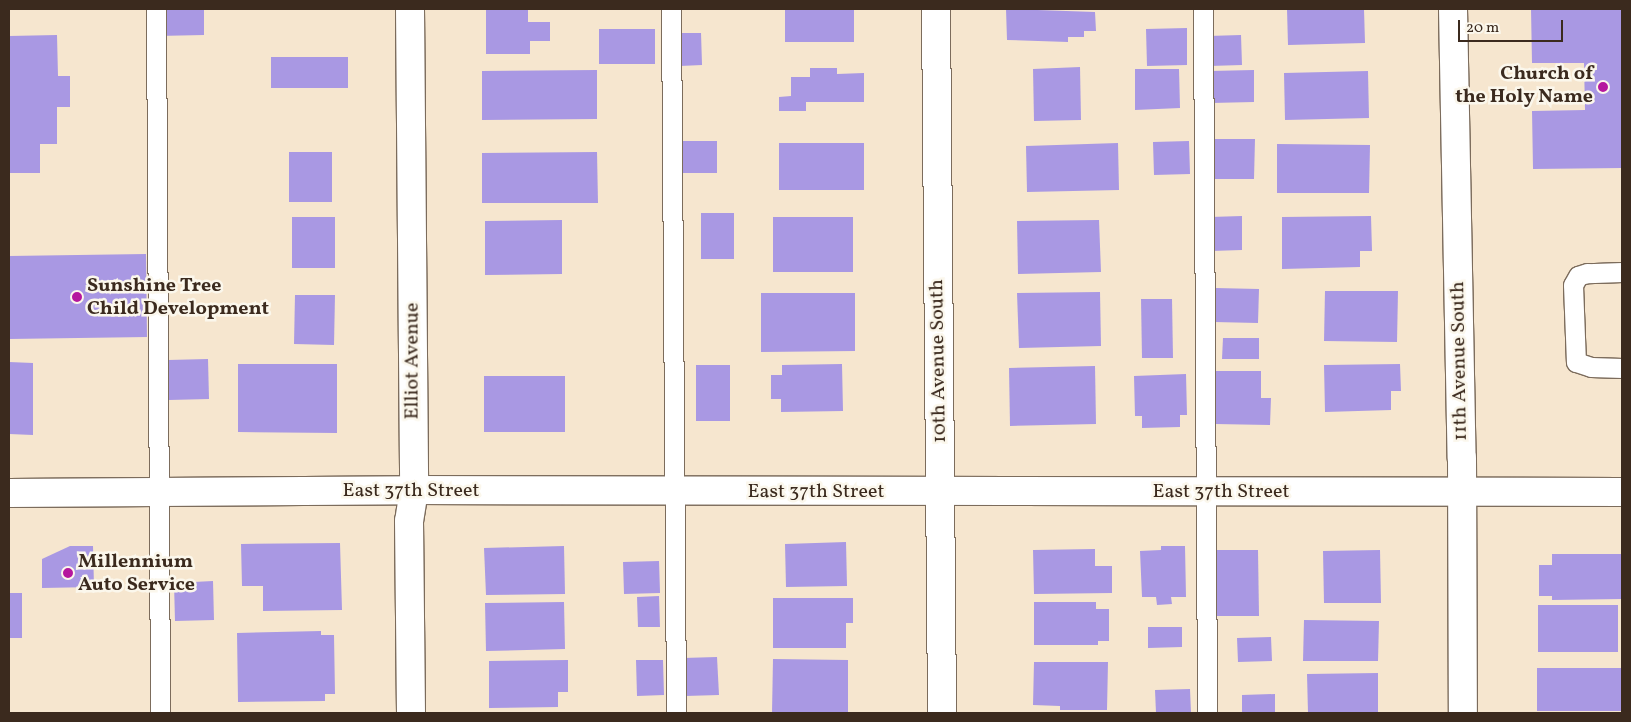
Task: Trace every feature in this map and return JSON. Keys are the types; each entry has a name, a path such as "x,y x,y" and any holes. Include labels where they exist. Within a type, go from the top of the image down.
{"street":[{"name":"Elliot Avenue","path":"410,9 414,490 409,521 411,713"},
{"name":"10th Avenue South","path":"936,9 942,713"},
{"name":"11th Avenue South","path":"1453,9 1462,491 1463,713"},
{"name":"East 37th Street","path":"9,493 160,494 414,490 674,493 941,491 1622,492"}],"lane":[{"path":"156,9 160,713"},
{"path":"671,9 676,713"},
{"path":"1203,9 1207,713"},
{"path":"1622,272 1587,273 1578,276 1573,285 1576,362 1591,367 1622,368"}],"building":[{"path":"157,9 204,9 204,35 157,36"},
{"path":"486,9 528,9 528,22 550,22 550,41 530,41 530,54 486,54"},
{"path":"785,9 854,9 854,42 785,42"},
{"path":"1006,9 1095,12 1096,31 1084,31 1084,37 1068,37 1068,42 1007,40"},
{"path":"1287,9 1364,9 1365,43 1288,45"},
{"name":"Church of the Holy Name","path":"1531,9 1622,9 1622,168 1533,169 1532,111 1585,110 1584,63 1532,63"},
{"path":"1187,28 1187,65 1147,66 1146,29"},
{"path":"599,29 655,29 655,64 599,64"},
{"path":"680,33 701,33 702,65 680,66"},
{"path":"57,35 58,76 70,76 70,107 57,107 57,144 40,144 40,173 9,173 9,36"},
{"path":"1241,35 1242,65 1209,66 1208,36"},
{"path":"271,57 348,57 348,88 271,88"},
{"path":"1080,67 1081,120 1034,121 1033,69"},
{"path":"810,68 837,68 837,74 864,73 864,102 806,102 806,111 779,111 779,97 791,96 791,77 810,77"},
{"path":"1135,69 1179,69 1180,108 1135,110"},
{"path":"597,70 597,119 482,120 482,71"},
{"path":"1254,70 1254,102 1211,103 1210,71"},
{"path":"1368,71 1369,118 1285,120 1284,73"},
{"path":"1210,139 1255,139 1254,179 1210,179"},
{"path":"678,141 717,141 717,173 678,173"},
{"path":"1189,141 1190,174 1154,175 1153,142"},
{"path":"779,143 864,143 864,190 779,190"},
{"path":"1118,143 1119,190 1027,192 1026,146"},
{"path":"1277,144 1370,145 1369,193 1277,193"},
{"path":"289,152 332,152 332,202 289,202"},
{"path":"597,152 598,203 482,203 482,153"},
{"path":"701,213 734,213 734,259 701,259"},
{"path":"1242,216 1242,250 1211,251 1210,217"},
{"path":"1371,216 1372,251 1360,251 1360,267 1282,269 1282,217"},
{"path":"292,217 335,217 335,268 292,268"},
{"path":"773,217 853,217 853,272 773,272"},
{"path":"562,220 562,274 485,275 485,221"},
{"path":"1099,220 1101,272 1018,274 1017,221"},
{"name":"Sunshine Tree Child Development","path":"146,254 147,337 9,339 9,256"},
{"path":"1215,288 1259,289 1258,323 1214,322"},
{"path":"1325,291 1398,291 1397,342 1324,341"},
{"path":"1100,292 1101,346 1019,348 1017,293"},
{"path":"761,293 855,293 855,351 761,352"},
{"path":"295,295 335,295 334,345 294,344"},
{"path":"1141,299 1172,299 1173,358 1142,358"},
{"path":"1223,338 1259,338 1259,359 1222,359"},
{"path":"208,359 209,399 169,400 168,360"},
{"path":"9,362 33,363 33,435 9,434"},
{"path":"238,364 337,364 337,433 238,432"},
{"path":"842,364 843,411 781,412 781,399 771,399 771,375 782,375 782,365"},
{"path":"1400,364 1401,391 1391,391 1391,410 1325,412 1324,365"},
{"path":"696,365 730,365 730,421 696,421"},
{"path":"1095,366 1096,424 1010,426 1009,368"},
{"path":"1215,371 1261,371 1261,398 1271,398 1270,425 1215,424"},
{"path":"1186,374 1187,415 1180,415 1180,427 1142,428 1142,416 1135,416 1134,376"},
{"path":"484,376 565,376 565,432 484,432"},
{"path":"846,542 847,586 786,587 785,544"},
{"path":"340,543 342,610 263,611 263,586 242,586 241,544"},
{"name":"Millennium Auto Service","path":"70,546 93,546 94,587 42,588 42,559"},
{"path":"564,546 565,594 486,595 484,548"},
{"path":"1161,546 1185,546 1186,597 1171,597 1172,604 1157,605 1156,597 1142,597 1140,551 1161,550"},
{"path":"1095,549 1095,566 1112,566 1112,593 1034,594 1033,550"},
{"path":"1215,550 1258,550 1259,616 1215,616"},
{"path":"1380,550 1381,603 1324,603 1323,551"},
{"path":"1552,554 1622,554 1622,599 1552,600 1552,596 1539,596 1539,565 1552,565"},
{"path":"659,561 660,593 624,594 623,562"},
{"path":"213,581 214,620 175,621 174,583"},
{"path":"9,593 22,593 22,638 9,638"},
{"path":"659,596 660,627 638,627 637,597"},
{"path":"773,598 853,598 853,623 846,623 846,648 773,648"},
{"path":"564,602 565,649 486,651 485,603"},
{"path":"1034,602 1096,602 1096,609 1109,609 1109,641 1098,641 1098,645 1034,645"},
{"path":"1538,605 1618,605 1618,652 1538,652"},
{"path":"1304,620 1379,621 1378,661 1303,661"},
{"path":"1148,627 1182,627 1182,647 1148,648"},
{"path":"321,631 321,635 334,635 335,694 325,694 325,701 238,702 237,633"},
{"path":"1271,637 1272,661 1238,662 1237,638"},
{"path":"717,657 719,695 685,696 683,658"},
{"path":"773,659 848,660 848,713 772,713"},
{"path":"568,660 568,692 558,692 558,707 489,708 489,661"},
{"path":"636,660 663,660 664,695 637,696"},
{"path":"1034,662 1108,662 1107,710 1060,710 1060,706 1033,705"},
{"path":"1537,668 1622,668 1622,711 1537,711"},
{"path":"1378,673 1378,713 1308,713 1307,674"},
{"path":"1190,689 1191,713 1156,713 1155,690"},
{"path":"1275,694 1275,713 1242,713 1242,695"}],"place":[{"name":"Church of the Holy Name","path":"1603,87"},
{"name":"Sunshine Tree Child Development","path":"77,297"},
{"name":"Millennium Auto Service","path":"68,573"}]}
